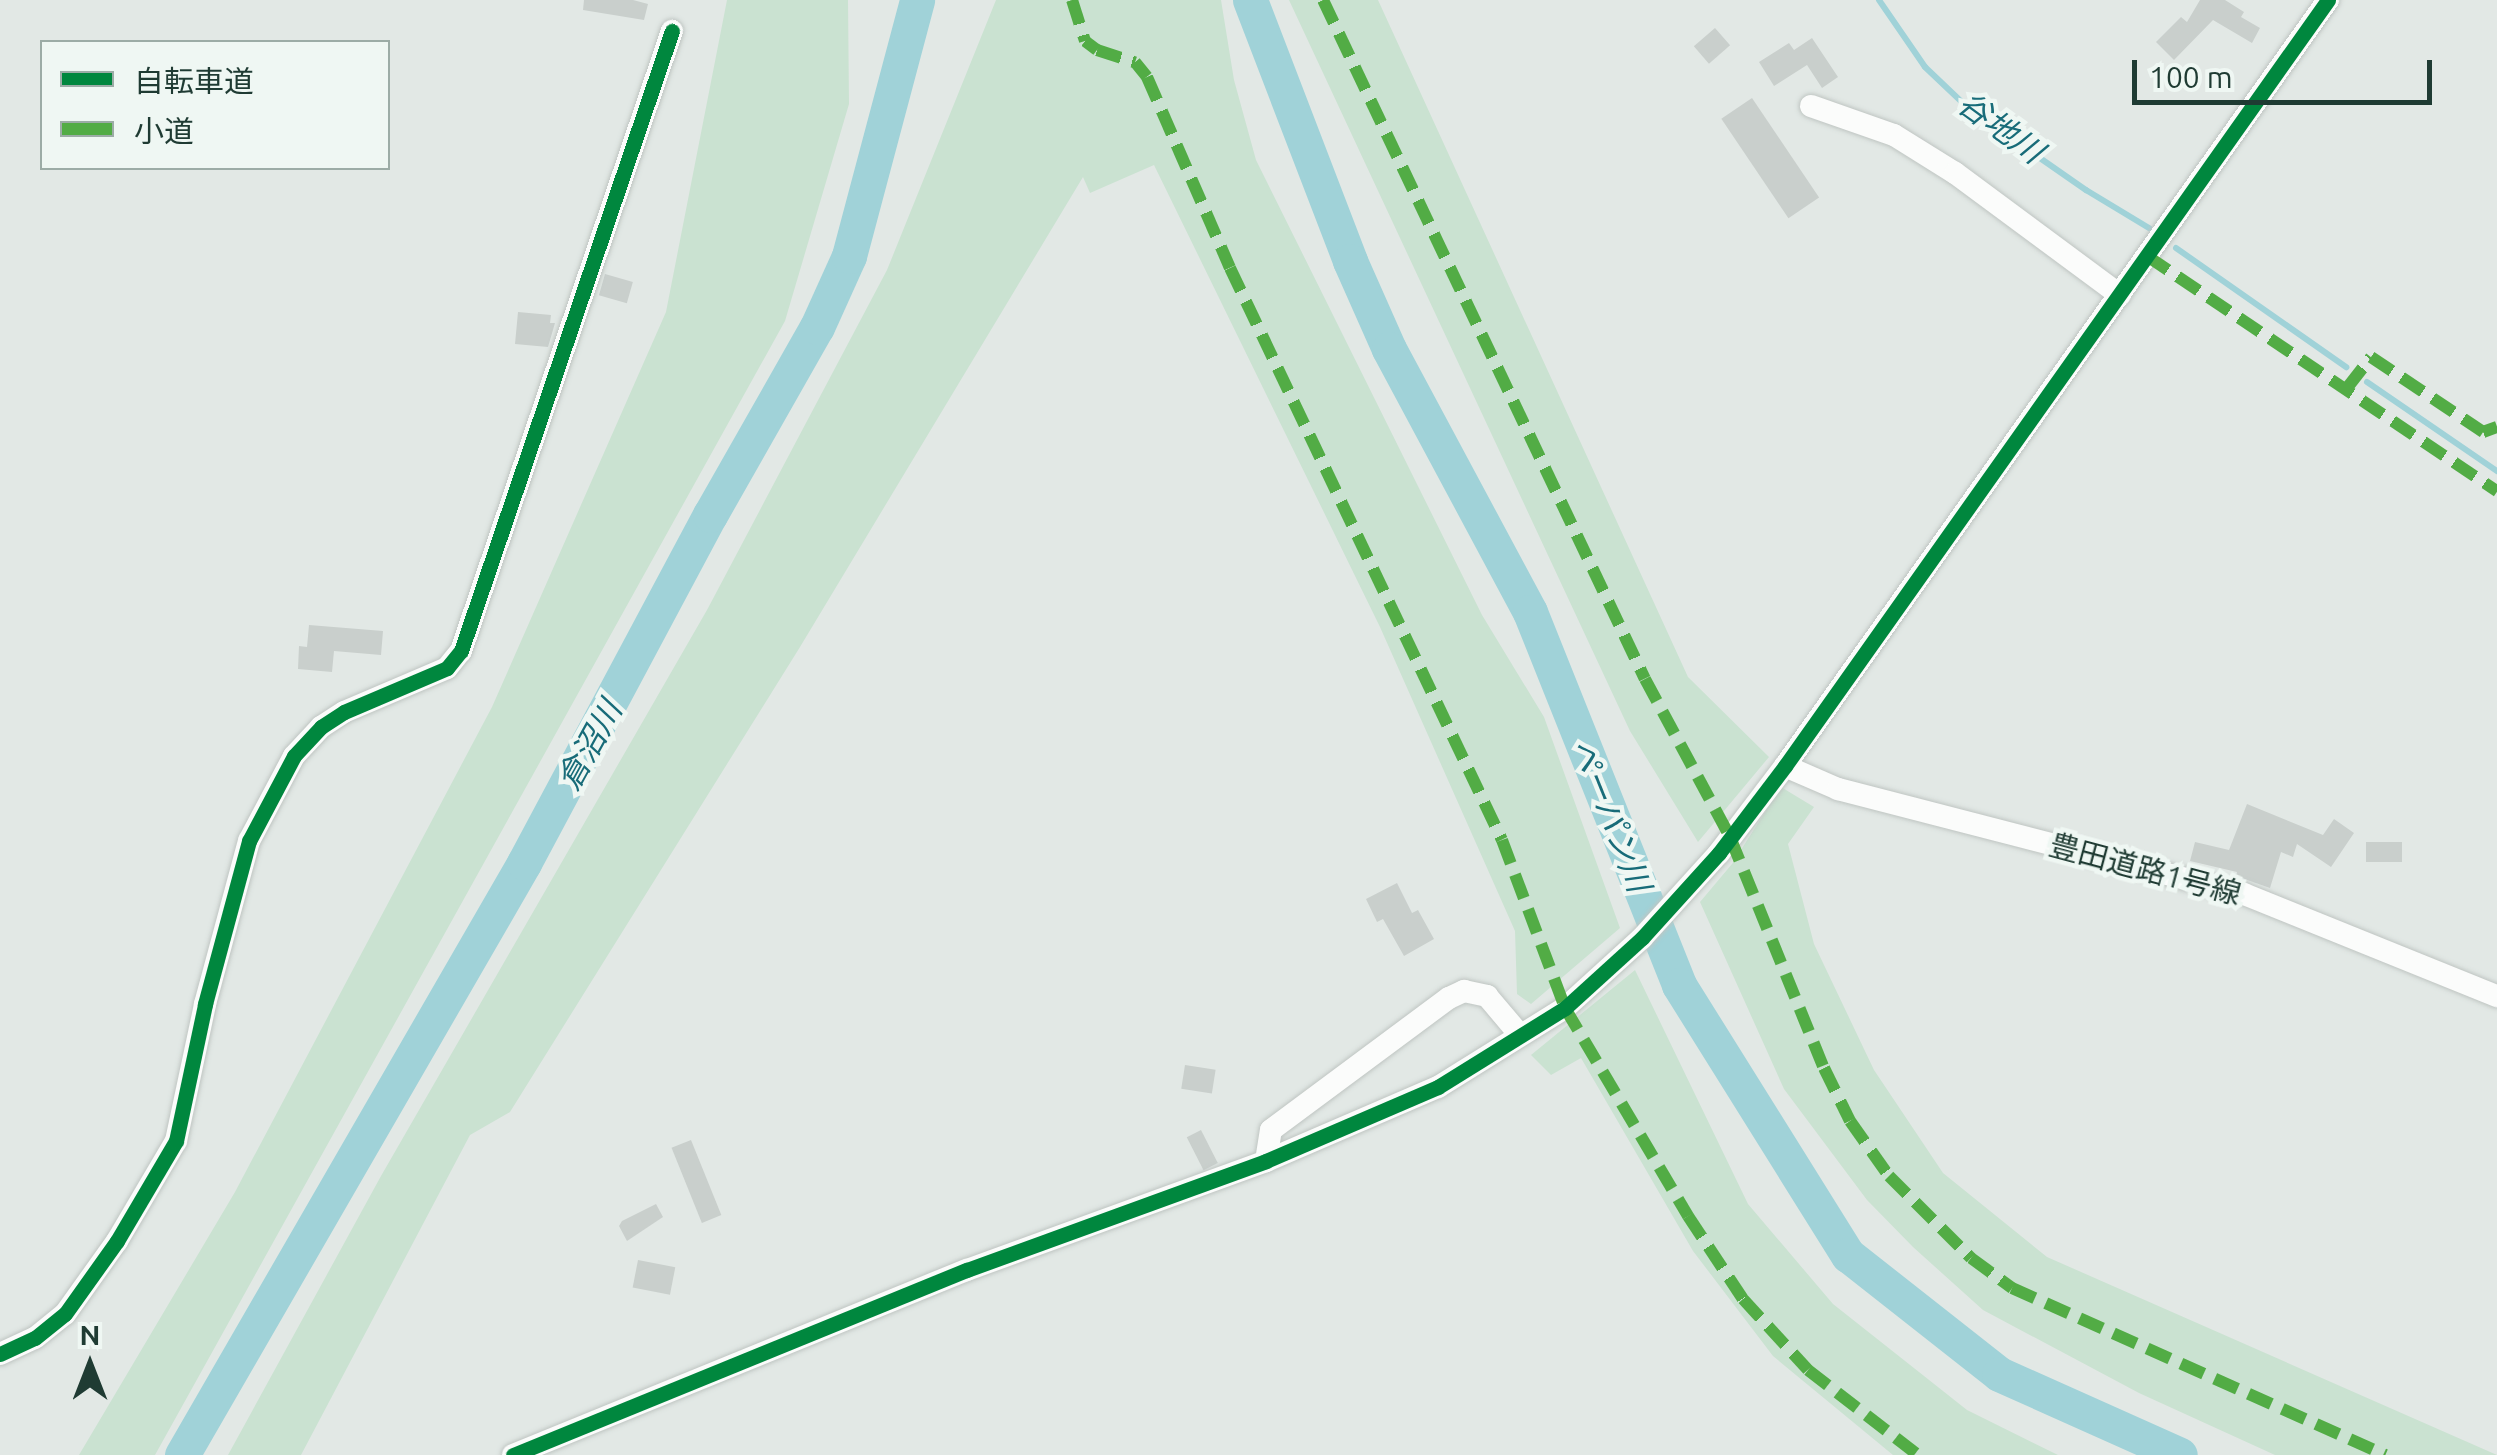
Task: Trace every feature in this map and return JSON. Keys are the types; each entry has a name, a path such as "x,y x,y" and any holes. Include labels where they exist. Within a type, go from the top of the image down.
{"street":[{"path":"513,1455 967,1270 1266,1161 1438,1087 1570,1004 1642,938 1719,853 1785,766 2328,0"},
{"path":"0,1354 36,1338 66,1314 117,1241 176,1141 206,1004 249,840 294,756 322,727 344,712 447,668 461,651 672,31"},
{"path":"1810,106 1894,135 1955,172 2120,296"},
{"name":"豊田道路1号線","path":"1785,766 1838,789 2244,894 2497,996"},
{"path":"1266,1161 1271,1130 1449,998 1464,991 1486,996 1520,1036"}],"green space":[{"path":"727,0 848,0 849,104 785,321 155,1455 79,1455 235,1192 492,707 666,312"},
{"path":"996,0 1221,0 1234,80 1256,160 1482,615 1544,717 1620,928 1531,1004 1517,994 1515,931 1380,627 1154,165 1090,193 1083,177 800,647 510,1112 470,1135 301,1455 228,1455 381,1176 707,610 887,270"},
{"path":"1289,0 1378,0 1688,677 1769,757 1698,842 1630,731"},
{"path":"1781,787 1814,807 1788,844 1814,944 1874,1070 1943,1173 2047,1257 2497,1455 2275,1455 2139,1393 1983,1310 1913,1247 1867,1200 1784,1089 1700,902 1732,864"},
{"path":"1635,970 1748,1204 1833,1304 1967,1410 2058,1455 1893,1455 1773,1356 1693,1251 1581,1058 1551,1075 1531,1055"}],"building":[{"path":"584,0 633,0 648,4 644,20 583,10"},
{"path":"2200,0 2225,0 2244,12 2241,17 2260,28 2252,43 2213,20 2174,60 2156,42 2181,17 2187,22"},
{"path":"1715,28 1730,45 1709,64 1694,46"},
{"path":"1812,38 1838,77 1822,88 1807,65 1774,86 1759,62 1789,43 1794,50"},
{"path":"1752,98 1819,197 1788,218 1721,119"},
{"path":"605,274 633,282 627,303 599,295"},
{"path":"518,312 551,315 550,323 555,323 548,347 515,344"},
{"path":"309,625 383,631 381,655 334,651 332,672 298,669 299,646 307,647"},
{"path":"2247,804 2323,835 2334,819 2354,833 2331,867 2297,844 2293,857 2281,852 2270,888 2236,876 2237,872 2190,861 2195,842 2229,850"},
{"path":"2366,842 2402,842 2402,862 2366,862"},
{"path":"1397,883 1412,913 1418,910 1434,939 1404,956 1383,919 1377,922 1366,899"},
{"path":"1185,1065 1216,1070 1212,1094 1181,1089"},
{"path":"1201,1130 1218,1163 1204,1170 1187,1137"},
{"path":"691,1140 721,1215 702,1223 672,1148"},
{"path":"656,1204 663,1217 627,1241 619,1226 622,1221"},
{"path":"638,1260 675,1267 670,1295 633,1287"}],"waterway":[{"name":"倉沼川","path":"182,1455 524,863 710,515 817,327 849,256 917,0"},
{"name":"ペーパン川","path":"1250,0 1350,261 1389,349 1530,612 1679,985 1848,1255 1999,1374 2180,1455"},
{"name":"谷地川","path":"1879,0 1925,67 1968,108 2086,190 2149,228"},
{"name":"谷地川","path":"2176,248 2346,367"},
{"name":"谷地川","path":"2367,382 2497,471"}],"marked path":[{"path":"1072,0 1085,41 1097,50 1135,62 1147,77 1230,268 1502,840 1565,1008 1688,1216 1743,1299 1808,1370 1918,1455"},
{"path":"1323,0 1645,679 1730,837 1824,1068 1850,1121 1889,1176 1971,1258 2012,1288 2385,1455"},
{"path":"2147,256 2497,491"},
{"path":"2347,388 2371,357 2483,432 2497,427"}],"cycle path":[{"path":"513,1455 967,1270 1266,1161 1438,1087 1565,1008 1642,938 1719,853 1785,766 2328,0"},
{"path":"0,1354 35,1338 65,1314 117,1241 176,1141 205,1004 249,841 294,756 321,727 344,712 447,668 461,651 672,31"}]}
